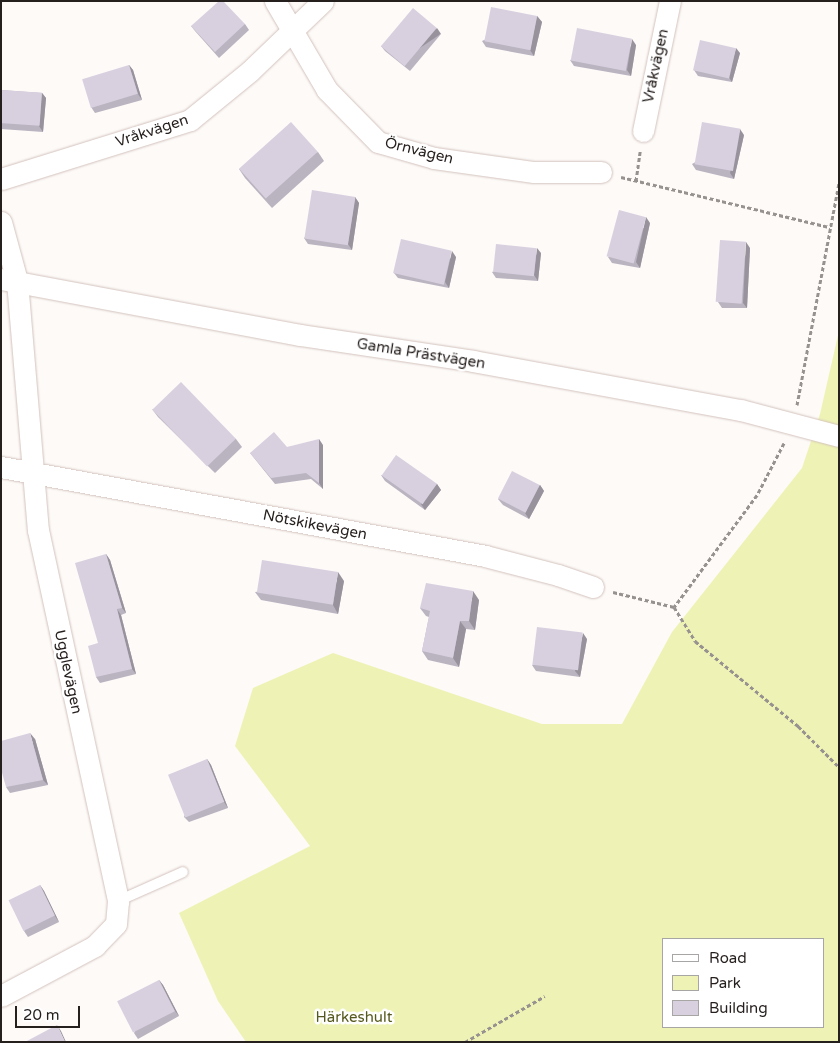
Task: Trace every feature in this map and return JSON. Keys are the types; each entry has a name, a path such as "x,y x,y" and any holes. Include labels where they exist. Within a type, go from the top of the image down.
{"street":[{"name":"Örnvägen","path":"275,1 294,29 327,90 378,142 434,158 534,172 601,172"},
{"name":"Vråkvägen","path":"1,179 190,120 250,71 323,1"},
{"name":"Vråkvägen","path":"643,131 670,1"},
{"name":"Ugglevägen","path":"1,222 33,474 38,530 118,901 116,924 95,946 1,996"},
{"name":"Gamla Prästvägen","path":"9,280 300,335 473,362 741,410 839,436"},
{"name":"Nötskikevägen","path":"1,467 485,556 558,575 593,588"}],"lane":[{"path":"118,901 183,872"}],"path":[{"path":"636,181 643,131"},
{"path":"601,172 830,227"},
{"path":"674,607 757,495 794,424 839,182"},
{"path":"593,588 674,607 695,641 798,726 839,767"},
{"path":"465,1042 545,996"}],"green space":[{"name":"Härkeshult","path":"839,331 839,1042 246,1042 218,1001 179,913 310,846 235,746 253,688 333,653 542,724 622,724 672,632 802,468 820,414"}],"building":[{"path":"219,1 223,1 245,24 215,52 191,26"},
{"path":"491,7 537,16 530,50 484,41"},
{"path":"413,8 437,28 405,66 381,46"},
{"path":"577,28 632,39 626,71 571,60"},
{"path":"700,40 736,48 729,79 693,70"},
{"path":"129,65 138,94 91,108 82,79"},
{"path":"1,90 42,93 40,126 1,123"},
{"path":"291,122 318,152 266,199 239,169"},
{"path":"702,122 740,129 733,171 695,164"},
{"path":"312,190 355,197 348,245 304,238"},
{"path":"619,210 646,217 634,264 607,256"},
{"path":"401,239 452,251 444,285 393,273"},
{"path":"720,240 746,242 742,304 716,302"},
{"path":"496,244 537,248 534,276 493,272"},
{"path":"181,382 236,439 207,467 152,410"},
{"path":"274,432 287,447 319,439 319,483 306,473 271,478 250,453"},
{"path":"396,455 437,484 423,504 382,475"},
{"path":"512,471 540,485 526,513 498,499"},
{"path":"106,554 122,608 117,609 132,669 96,677 88,646 98,643 75,563"},
{"path":"262,560 338,572 333,605 257,593"},
{"path":"426,583 473,591 469,621 460,621 453,658 422,651 430,611 420,608"},
{"path":"537,627 583,633 578,670 532,665"},
{"path":"30,733 43,780 6,787 1,769 1,741"},
{"path":"207,759 224,802 185,817 168,775"},
{"path":"40,885 55,916 23,931 9,900"},
{"path":"159,980 175,1011 133,1033 117,1001"},
{"path":"57,1025 65,1042 25,1042"}]}
